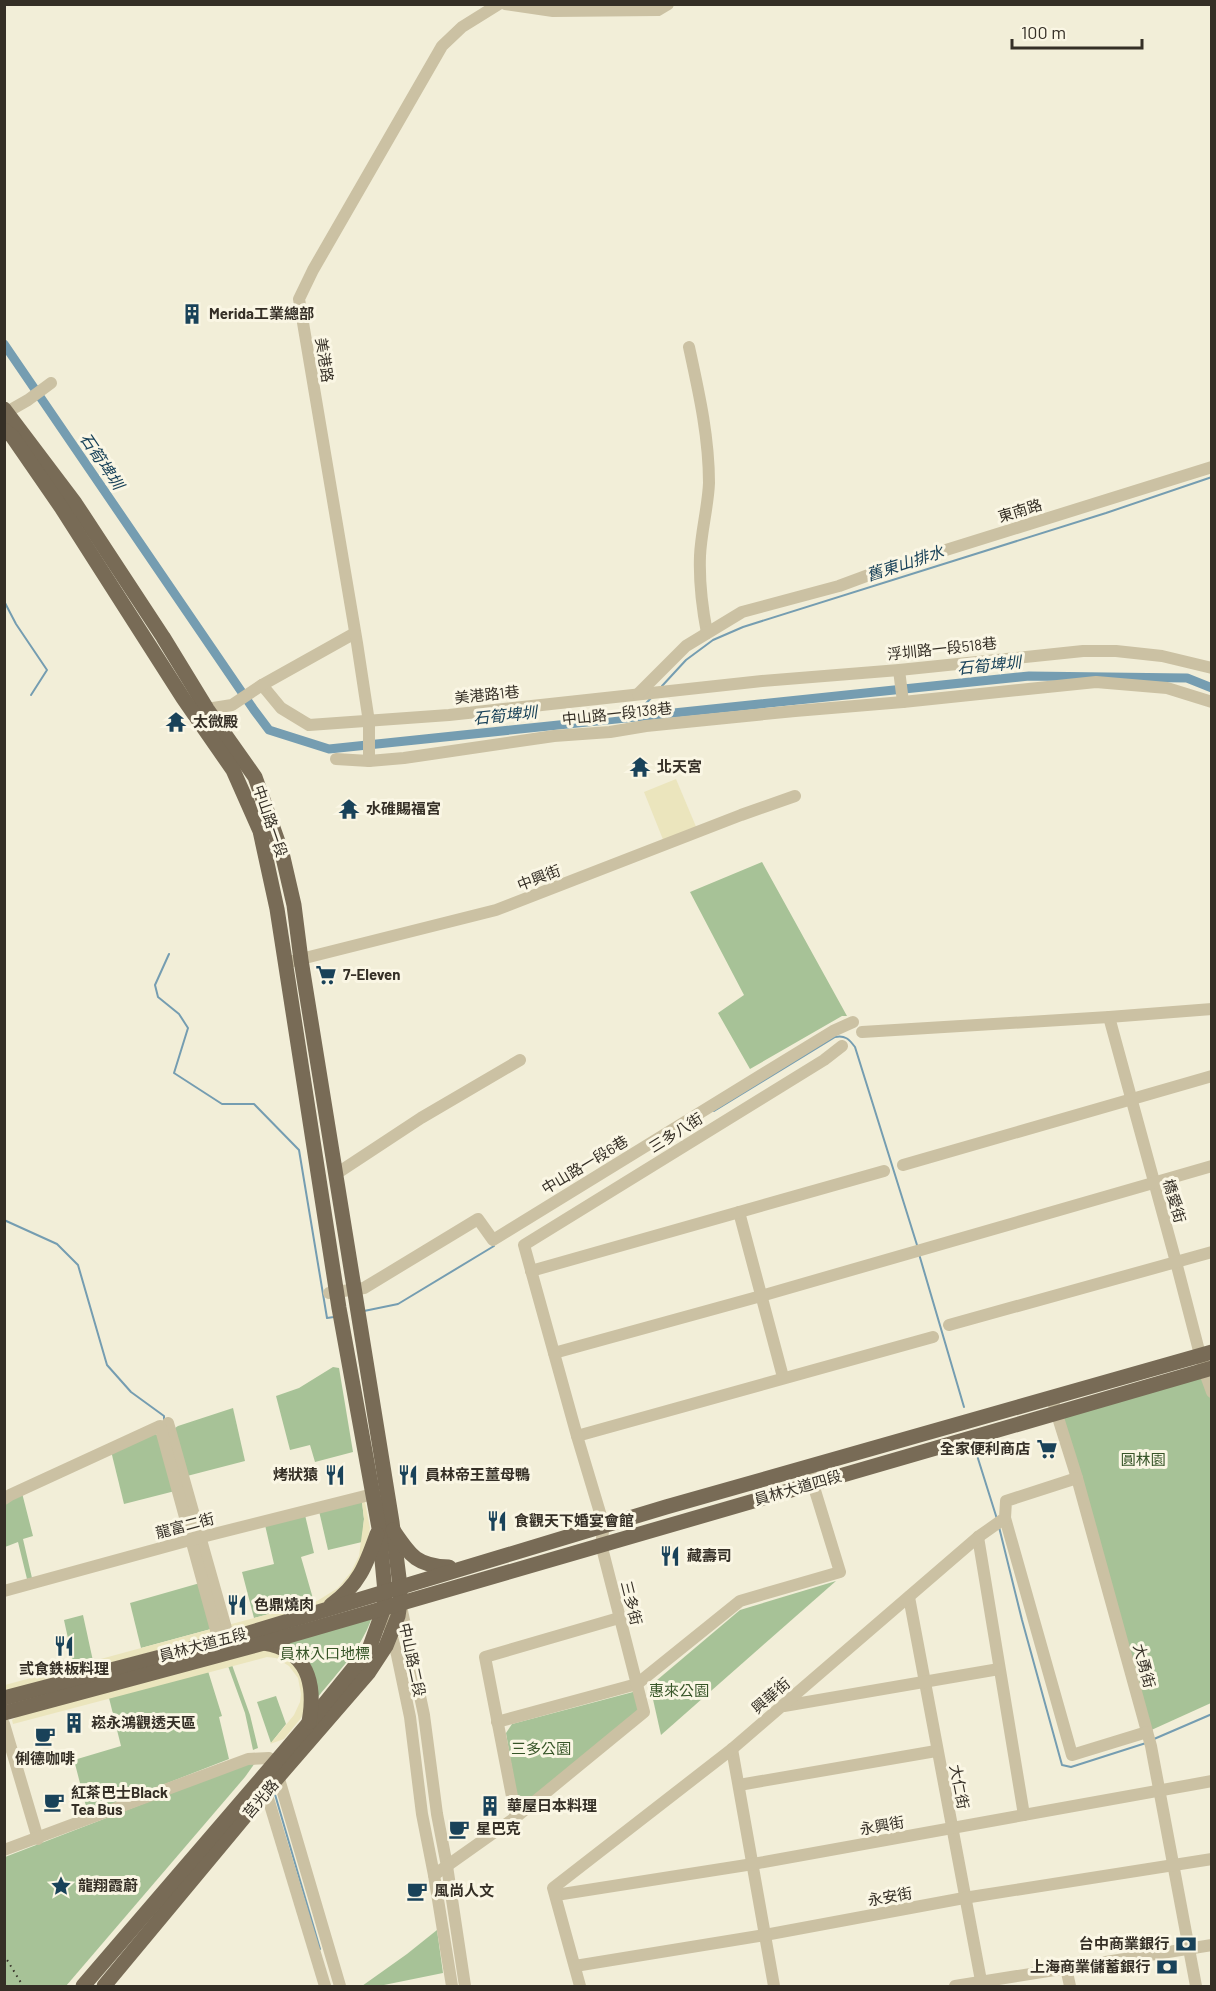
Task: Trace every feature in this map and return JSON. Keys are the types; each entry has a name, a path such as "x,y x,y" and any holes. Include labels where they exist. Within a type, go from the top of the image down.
{"main road":[{"name":"中山路一段","path":"6,410 75,503 207,709 255,777 282,854 294,905 293,961 335,1298 345,1337"},
{"name":"中山路一段","path":"4,430 12,436 61,507 183,698 233,770 260,831 277,909 293,961 336,1174 360,1334"},
{"name":"中山路二段","path":"360,1334 386,1529 400,1586 400,1603"},
{"name":"中山路二段","path":"345,1337 373,1494 386,1529 384,1608"},
{"name":"員林大道四段","path":"400,1586 1052,1397 1207,1361"},
{"name":"員林大道四段","path":"384,1608 1056,1414 1207,1361"},
{"path":"309,1615 342,1597 356,1583 386,1529 412,1557 422,1563 435,1567 461,1567"},
{"name":"員林大道五段","path":"4,1698 224,1640 400,1586"},
{"name":"莒光路","path":"83,1986 264,1784 279,1777 369,1672 392,1634 400,1603"},
{"name":"員林大道五段","path":"4,1713 384,1608"},
{"name":"莒光路","path":"104,1986 264,1784 274,1762 369,1649 384,1608"},
{"path":"264,1643 275,1645 300,1660 312,1692 309,1723"}],"street":[{"name":"美港路","path":"369,761 369,722 299,299 442,46 462,27 499,4"},
{"path":"505,4 553,11 658,10 668,4"},
{"path":"644,694 686,646 707,633 700,601 700,555 709,485 708,446 690,348"},
{"path":"6,410 28,400 51,383"},
{"name":"東南路","path":"707,633 742,612 839,586 885,569 1212,467"},
{"path":"183,698 207,709 232,705 258,687 355,633"},
{"name":"浮圳路一段518巷","path":"644,694 1083,651 1116,651 1162,656 1212,668"},
{"path":"899,670 903,702"},
{"name":"中山路一段138巷","path":"336,759 369,761 404,758 554,736 1096,682 1167,687 1212,702"},
{"name":"美港路1巷","path":"258,687 281,708 309,725 369,722 644,694"},
{"name":"中興街","path":"293,961 496,910 795,796"},
{"path":"862,1032 1212,1009"},
{"name":"橋愛街","path":"1109,1017 1153,1182 1207,1361 1212,1392"},
{"name":"中山路一段6巷","path":"335,1298 354,1289 364,1288 478,1219 493,1239 833,1031 853,1022"},
{"name":"三多八街","path":"524,1245 824,1060 842,1046"},
{"path":"336,1174 422,1118 520,1060"},
{"path":"903,1165 1212,1076"},
{"path":"555,1353 1212,1166"},
{"path":"531,1270 884,1171"},
{"path":"739,1212 783,1377"},
{"name":"三多街","path":"434,1875 516,1817 644,1712 601,1544 604,1526 576,1436 524,1245"},
{"path":"949,1325 1212,1251"},
{"path":"576,1436 933,1337"},
{"name":"大勇街","path":"1052,1397 1077,1478 1149,1738 1196,1986"},
{"path":"4,1498 164,1424 224,1640"},
{"path":"497,1722 637,1684 740,1601 840,1572 809,1466"},
{"path":"1077,1478 1006,1501 1001,1521 1072,1755 1149,1738"},
{"name":"龍富二街","path":"4,1591 373,1494"},
{"name":"興華街","path":"555,1892 732,1749 978,1537 1001,1521"},
{"path":"978,1537 1024,1815"},
{"name":"大仁街","path":"909,1597 981,1984"},
{"name":"中山路二段","path":"400,1603 424,1715 437,1814 465,1986"},
{"name":"中山路二段","path":"384,1608 410,1717 422,1814 452,1986"},
{"path":"516,1817 485,1657 619,1618"},
{"path":"782,1707 999,1669"},
{"path":"805,1686 815,1701"},
{"path":"4,1724 38,1839"},
{"path":"732,1749 774,1986"},
{"path":"739,1785 936,1751"},
{"path":"4,1850 249,1759 269,1758 274,1762 279,1777 340,1986"},
{"name":"永興街","path":"555,1892 753,1864 1212,1781"},
{"path":"264,1784 325,1986"},
{"name":"永安街","path":"575,1966 765,1935 964,1898 1212,1859"},
{"path":"555,1892 580,1986"},
{"path":"955,1986 981,1984 1212,1945"},
{"path":"1066,1968 1070,1986"}],"green space":[{"path":"762,862 847,1016 842,1016 750,1069 718,1013 744,995 690,892"},
{"path":"333,1367 339,1368 353,1452 315,1462 310,1445 290,1450 276,1396 299,1388"},
{"name":"圓林園","path":"1204,1370 1211,1392 1211,1703 1147,1732 1056,1414"},
{"path":"233,1408 245,1461 187,1476 175,1428"},
{"path":"155,1434 161,1437 175,1491 124,1504 111,1451"},
{"path":"22,1493 33,1536 23,1539 32,1578 27,1579 18,1542 5,1547 4,1503"},
{"path":"362,1502 364,1519 362,1542 328,1550 319,1511"},
{"path":"305,1515 314,1553 301,1557 314,1602 254,1618 242,1572 274,1564 265,1525"},
{"name":"惠來公園","path":"836,1581 661,1735 650,1686 740,1610"},
{"path":"200,1583 211,1629 141,1648 130,1603"},
{"path":"83,1615 93,1661 74,1666 64,1620"},
{"name":"員林入口地標","path":"371,1620 355,1651 318,1697 283,1643"},
{"path":"232,1665 250,1715 258,1748 253,1750 245,1713 228,1666"},
{"path":"208,1671 222,1716 219,1717 229,1759 88,1814 74,1760 121,1746 109,1698"},
{"name":"三多公園","path":"633,1692 641,1709 528,1802 518,1804 506,1733 512,1724"},
{"path":"276,1696 286,1724 271,1743 257,1702"},
{"path":"257,1760 245,1777 66,1986 5,1986 5,1857"},
{"path":"437,1930 443,1973 379,1986 362,1986 407,1954"}],"shaded area":[{"path":"676,779 697,829 664,842 644,792"},
{"path":"362,1502 365,1502 370,1528 363,1563 325,1603 235,1630 228,1625 317,1601 338,1588 351,1572 359,1556 364,1519"},
{"path":"211,1629 211,1633 204,1638 8,1690 5,1688 5,1685"},
{"path":"263,1650 281,1652 305,1674 304,1712 301,1718 284,1739 270,1744 294,1715 301,1694 298,1678 289,1666 276,1658 267,1657 13,1724 12,1720 20,1715"}],"waterway":[{"name":"石筍埤圳","path":"4,344 269,730 329,749 1029,676 1187,678 1212,688"},
{"name":"舊東山排水","path":"662,686 686,660 713,640 743,627 1106,513 1212,477"},
{"path":"4,601 16,624 47,670 31,695"},
{"name":"舊東山排水","path":"633,717 652,697"},
{"path":"169,954 155,985 158,997 179,1014 188,1028 174,1073 222,1104 254,1104 299,1150 327,1318 334,1317"},
{"path":"714,1111 835,1037 846,1038 855,1047 917,1245"},
{"path":"4,1220 57,1244 78,1265 107,1365 131,1392 164,1416 164,1420"},
{"path":"364,1311 398,1304 494,1246"},
{"path":"919,1254 964,1407"},
{"path":"975,1449 997,1519"},
{"path":"999,1527 1062,1765 1071,1767 1146,1743"},
{"path":"1154,1739 1212,1714"},
{"path":"274,1791 320,1949"}],"railway":[{"path":"4,1955 23,1986"}],"place":[{"name":"Merida工業總部","path":"192,314"},
{"name":"太微殿","path":"176,722"},
{"name":"北天宮","path":"640,767"},
{"name":"水碓賜福宮","path":"349,809"},
{"name":"7-Eleven","path":"326,975"},
{"name":"全家便利商店","path":"1047,1449"},
{"name":"烤狀猿","path":"335,1475"},
{"name":"員林帝王薑母鴨","path":"408,1475"},
{"name":"食觀天下婚宴會館","path":"497,1521"},
{"name":"藏壽司","path":"670,1556"},
{"name":"色鼎燒肉","path":"237,1605"},
{"name":"弎食鉄板料理","path":"64,1646"},
{"name":"崧永鴻觀透天區","path":"74,1723"},
{"name":"俐德咖啡","path":"45,1736"},
{"name":"紅茶巴士Black Tea Bus","path":"54,1802"},
{"name":"華屋日本料理","path":"490,1806"},
{"name":"星巴克","path":"459,1829"},
{"name":"龍翔霞蔚","path":"61,1886"},
{"name":"風尚人文","path":"417,1891"},
{"name":"台中商業銀行","path":"1186,1944"},
{"name":"上海商業儲蓄銀行","path":"1167,1967"}]}
